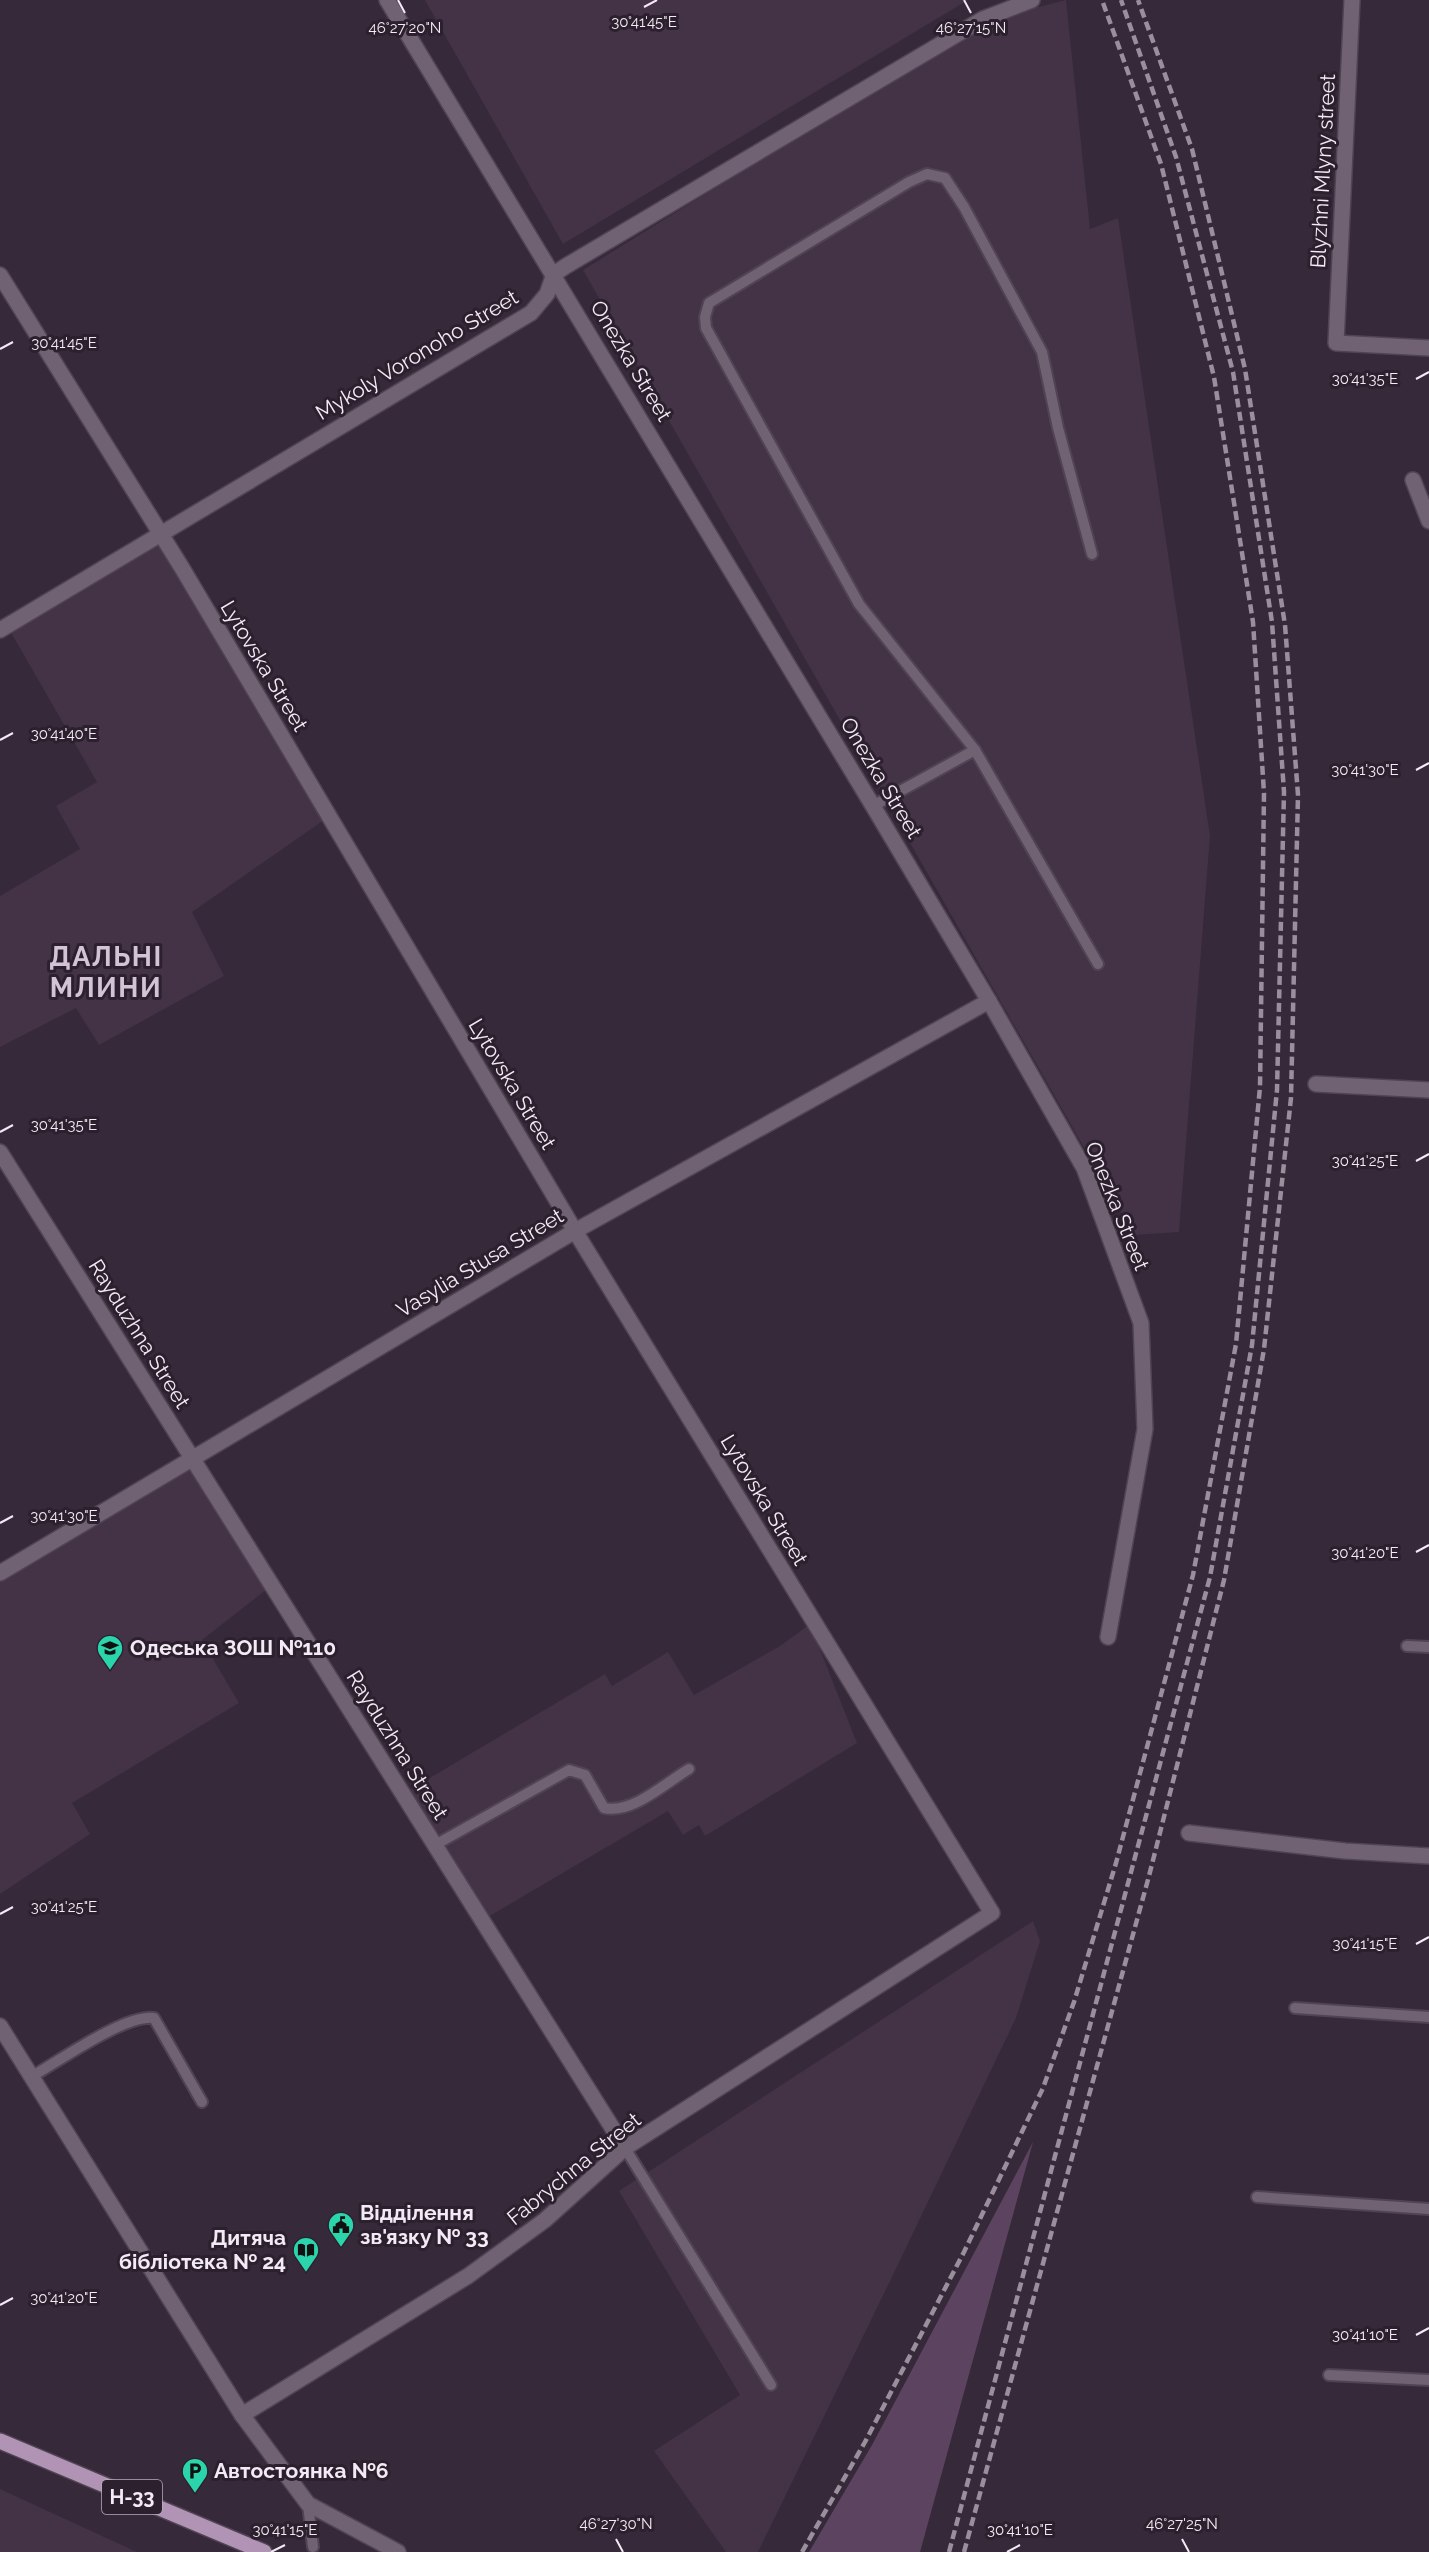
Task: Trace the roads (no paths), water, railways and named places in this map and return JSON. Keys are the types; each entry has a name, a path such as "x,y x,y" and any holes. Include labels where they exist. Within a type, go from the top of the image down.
{"main road":[{"name":"Н-33","path":"0,2441 264,2552"}],"street":[{"name":"Onezka Street","path":"387,0 554,273 873,806 989,1001 1084,1168 1141,1323 1145,1430 1108,1637"},
{"path":"554,273 983,19 1032,0"},
{"name":"Blyzhni Mlyny street","path":"1352,0 1336,344 1429,348"},
{"name":"Mykoly Voronoho Street","path":"0,630 531,313 547,294 554,273"},
{"name":"Lytovska Street","path":"0,275 160,534 575,1231 992,1913"},
{"path":"1413,480 1429,521"},
{"name":"Vasylia Stusa Street","path":"0,1573 191,1457 575,1231 989,1001"},
{"path":"1316,1084 1429,1090"},
{"name":"Rayduzhna Street","path":"0,1152 625,2148"},
{"path":"1188,1833 1345,1851 1429,1856"},
{"name":"Fabrychna Street","path":"242,2415 504,2252 545,2220 625,2148 992,1913"},
{"path":"0,2026 242,2415 308,2504 398,2552"}],"lane":[{"path":"1092,554 1058,428 1042,352 964,207 945,178 927,174 909,182 709,303 705,317 706,328 859,604 975,750 1098,964"},
{"path":"873,806 975,750"},
{"path":"1407,1646 1429,1647"},
{"path":"435,1845 569,1770 585,1775 604,1808 614,1810 630,1805 689,1769"},
{"path":"1295,2008 1429,2018"},
{"path":"31,2077 124,2023 142,2016 154,2018 201,2102"},
{"path":"625,2148 771,2385"},
{"path":"1257,2197 1429,2209"},
{"path":"1329,2375 1429,2380"},
{"path":"308,2504 313,2547"}],"railway":[{"path":"802,2552 865,2442 964,2252 1043,2088 1074,2002 1116,1863 1193,1575 1236,1344 1260,1087 1264,793 1253,622 1214,377 1161,164 1102,0"},
{"path":"949,2552 1210,1577 1252,1345 1277,1090 1284,792 1272,622 1233,372 1176,157 1121,0"},
{"path":"964,2552 1149,1876 1224,1580 1264,1349 1291,1098 1298,795 1285,625 1245,369 1192,149 1138,0"}],"place":[{"name":"Одеська ЗОШ №110","path":"110,1671"},
{"name":"Відділення зв'язку № 33","path":"341,2248"},
{"name":"Дитяча бібліотека № 24","path":"306,2273"},
{"name":"Автостоянка №6","path":"195,2494"}],"district":[{"name":"ДАЛЬНІ МЛИНИ","path":"106,972"}]}
